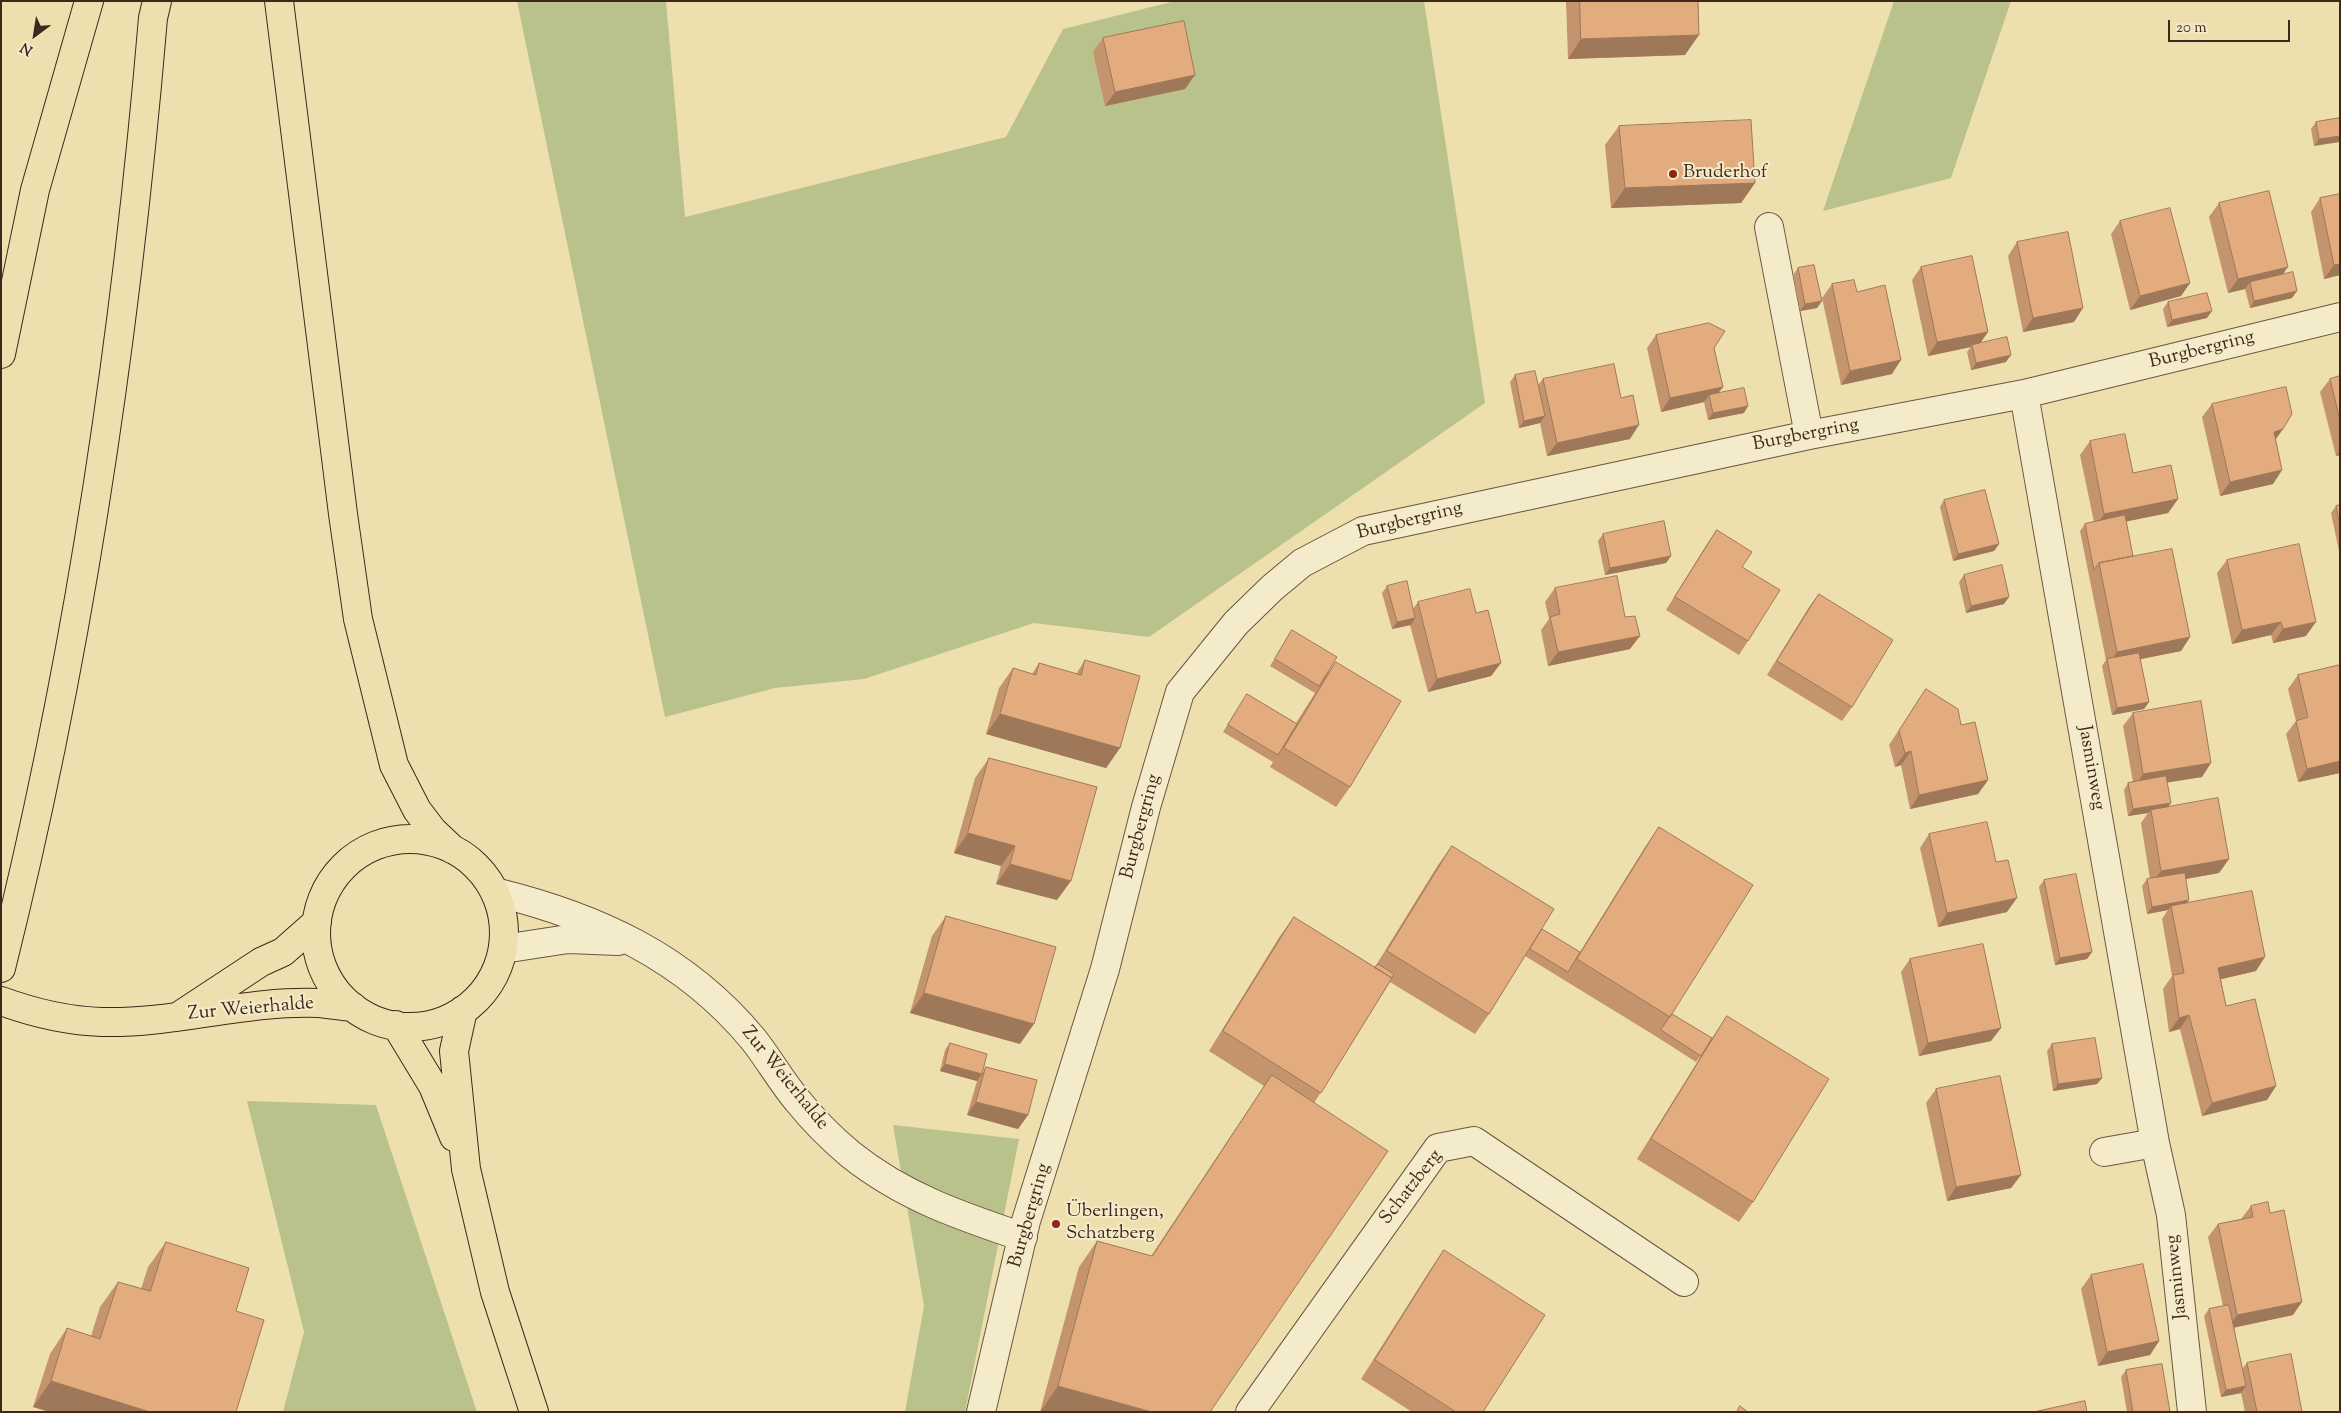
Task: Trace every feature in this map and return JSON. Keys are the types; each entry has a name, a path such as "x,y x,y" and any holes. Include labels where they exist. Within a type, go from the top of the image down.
{"main road":[{"path":"1,354 35,190 89,1"},
{"path":"278,1 331,427 358,619 394,765 417,810 433,831 452,849 469,860 484,874 495,892 501,910 504,930 503,949 498,967 489,984 478,998 464,1010 443,1021 420,1026 396,1026 381,1022 353,1007 336,990 324,969 316,938 317,922 322,900 332,880 348,862 366,850 387,842 410,839 432,842 452,849"},
{"path":"1,968 59,705 99,489 141,163 154,7"},
{"name":"Zur Weierhalde","path":"178,1017 262,962 283,952 317,922"},
{"name":"Zur Weierhalde","path":"1,1001 33,1012 75,1020 127,1022 273,1005 318,1003 353,1007"},
{"path":"464,1010 454,1052 466,1168 495,1292 534,1412"},
{"path":"396,1026 434,1086 466,1168"}],"street":[{"path":"1768,227 1809,435"},
{"name":"Burgbergring","path":"981,1412 1023,1237 1105,969 1146,807 1180,692 1236,623 1302,563 1362,530 1809,435 2024,394 2340,317"},
{"name":"Jasminweg","path":"2024,394 2155,1143 2171,1215 2192,1412"},
{"name":"Zur Weierhalde","path":"495,892 568,913 636,942 673,964 707,991 732,1015 754,1041 796,1100 849,1153 879,1176 912,1195 946,1211 1023,1237"},
{"name":"Zur Weierhalde","path":"503,949 568,939 636,942"},
{"name":"Schatzberg","path":"1250,1412 1438,1148 1474,1141 1684,1282"},
{"path":"2104,1152 2155,1143"}],"green space":[{"path":"517,1 666,1 685,217 1006,137 1063,29 1175,1 1424,1 1485,403 1149,637 1034,623 864,679 775,688 665,717"},
{"path":"1894,1 2011,1 1951,178 1823,211"},
{"path":"247,1101 376,1105 477,1412 283,1412 304,1332"},
{"path":"893,1125 1019,1139 965,1412 905,1412 924,1306"}],"building":[{"path":"1580,1 1698,1 1699,35 1581,39"},
{"path":"1184,21 1195,75 1115,92 1103,38"},
{"path":"2340,118 2340,136 2319,139 2316,122"},
{"name":"Bruderhof","path":"1751,120 1755,183 1625,188 1619,126"},
{"path":"2269,191 2288,267 2238,279 2219,203"},
{"path":"2340,194 2340,264 2334,265 2320,198"},
{"path":"2170,208 2190,283 2140,296 2120,221"},
{"path":"2068,232 2083,308 2033,318 2017,242"},
{"path":"1972,256 1988,332 1937,342 1921,267"},
{"path":"1814,265 1822,301 1805,304 1798,268"},
{"path":"2293,272 2297,291 2254,301 2250,282"},
{"path":"1854,280 1857,292 1885,285 1901,360 1850,371 1832,284"},
{"path":"2207,293 2212,311 2172,320 2168,302"},
{"path":"1709,323 1725,331 1714,348 1723,387 1670,398 1656,335"},
{"path":"2007,337 2011,355 1976,363 1972,345"},
{"path":"1614,364 1621,398 1633,395 1639,425 1557,443 1543,379"},
{"path":"1535,371 1545,416 1524,421 1515,375"},
{"path":"2340,376 2340,420 2330,379"},
{"path":"2286,387 2292,414 2283,429 2274,432 2282,470 2230,482 2212,404"},
{"path":"1744,388 1748,406 1713,413 1709,395"},
{"path":"2125,434 2133,473 2171,465 2178,499 2104,514 2090,441"},
{"path":"1985,490 1999,544 1958,554 1944,500"},
{"path":"2340,505 2340,526 2336,506"},
{"path":"2125,515 2133,556 2099,563 2094,570 2085,524"},
{"path":"1664,521 1671,556 1610,568 1603,534"},
{"path":"1717,530 1752,552 1742,567 1780,590 1748,641 1675,597"},
{"path":"2299,544 2316,622 2283,629 2281,622 2242,630 2227,560"},
{"path":"2172,549 2190,637 2117,652 2099,563"},
{"path":"2002,565 2009,597 1971,606 1964,575"},
{"path":"1617,576 1625,617 1635,616 1640,636 1558,652 1550,617 1560,614 1555,588"},
{"path":"1407,581 1415,618 1397,622 1387,586"},
{"path":"1470,589 1476,613 1488,610 1501,663 1437,679 1418,602"},
{"path":"1819,594 1893,640 1852,707 1777,661"},
{"path":"1292,630 1337,657 1319,686 1275,659"},
{"path":"2139,653 2149,702 2117,708 2107,659"},
{"path":"1085,660 1140,676 1120,748 1000,714 1013,668 1036,675 1039,663 1081,675"},
{"path":"1336,662 1401,701 1350,787 1284,748"},
{"path":"2340,665 2340,761 2307,769 2296,721 2308,717 2298,675"},
{"path":"1926,689 1958,709 1961,725 1975,722 1988,780 1919,795 1911,751 1905,753 1899,731"},
{"path":"1247,694 1297,724 1278,755 1228,725"},
{"path":"2201,701 2211,763 2143,774 2133,713"},
{"path":"989,758 1097,787 1071,881 1010,864 1015,846 968,833"},
{"path":"2166,776 2171,803 2133,809 2128,783"},
{"path":"2218,798 2229,859 2161,871 2151,810"},
{"path":"1987,822 1996,862 2008,860 2017,898 1947,913 1929,834"},
{"path":"1659,827 1753,885 1670,1017 1577,959"},
{"path":"1452,846 1554,909 1489,1014 1387,951"},
{"path":"2185,873 2189,900 2152,907 2147,879"},
{"path":"2076,874 2092,952 2060,958 2044,880"},
{"path":"2252,891 2265,957 2218,968 2226,1006 2255,999 2276,1086 2212,1103 2189,1015 2179,1018 2173,975 2184,973 2171,906"},
{"path":"946,916 1056,947 1034,1024 924,993"},
{"path":"1294,917 1392,978 1321,1093 1223,1031"},
{"path":"1542,929 1580,952 1568,972 1530,949"},
{"path":"1983,944 2001,1028 1928,1043 1910,959"},
{"path":"1378,964 1394,974 1392,978 1375,968"},
{"path":"1672,1014 1712,1038 1701,1056 1661,1030"},
{"path":"1727,1016 1829,1079 1753,1202 1651,1139"},
{"path":"2095,1038 2102,1078 2058,1084 2052,1044"},
{"path":"950,1043 987,1054 982,1074 945,1064"},
{"path":"986,1067 1037,1080 1028,1115 976,1102"},
{"path":"1272,1075 1388,1151 1210,1412 1152,1412 1058,1386 1097,1241 1152,1256"},
{"path":"2000,1076 2021,1175 1956,1187 1936,1089"},
{"path":"2268,1202 2270,1213 2284,1210 2302,1302 2237,1315 2218,1224 2253,1217 2251,1206"},
{"path":"166,1242 249,1268 236,1311 264,1320 236,1412 150,1412 51,1381 67,1328 100,1339 118,1282 150,1291"},
{"path":"1444,1250 1545,1315 1483,1412 1456,1412 1375,1360"},
{"path":"2143,1264 2159,1341 2107,1352 2091,1275"},
{"path":"2229,1305 2246,1386 2226,1390 2209,1309"},
{"path":"2291,1354 2302,1412 2257,1412 2247,1363"},
{"path":"2162,1364 2170,1412 2133,1412 2126,1370"},
{"path":"2085,1401 2087,1412 2034,1412"},
{"path":"1740,1406 1748,1412 1737,1412"}],"place":[{"name":"Bruderhof","path":"1673,174"},
{"name":"Überlingen, Schatzberg","path":"1056,1224"}]}
